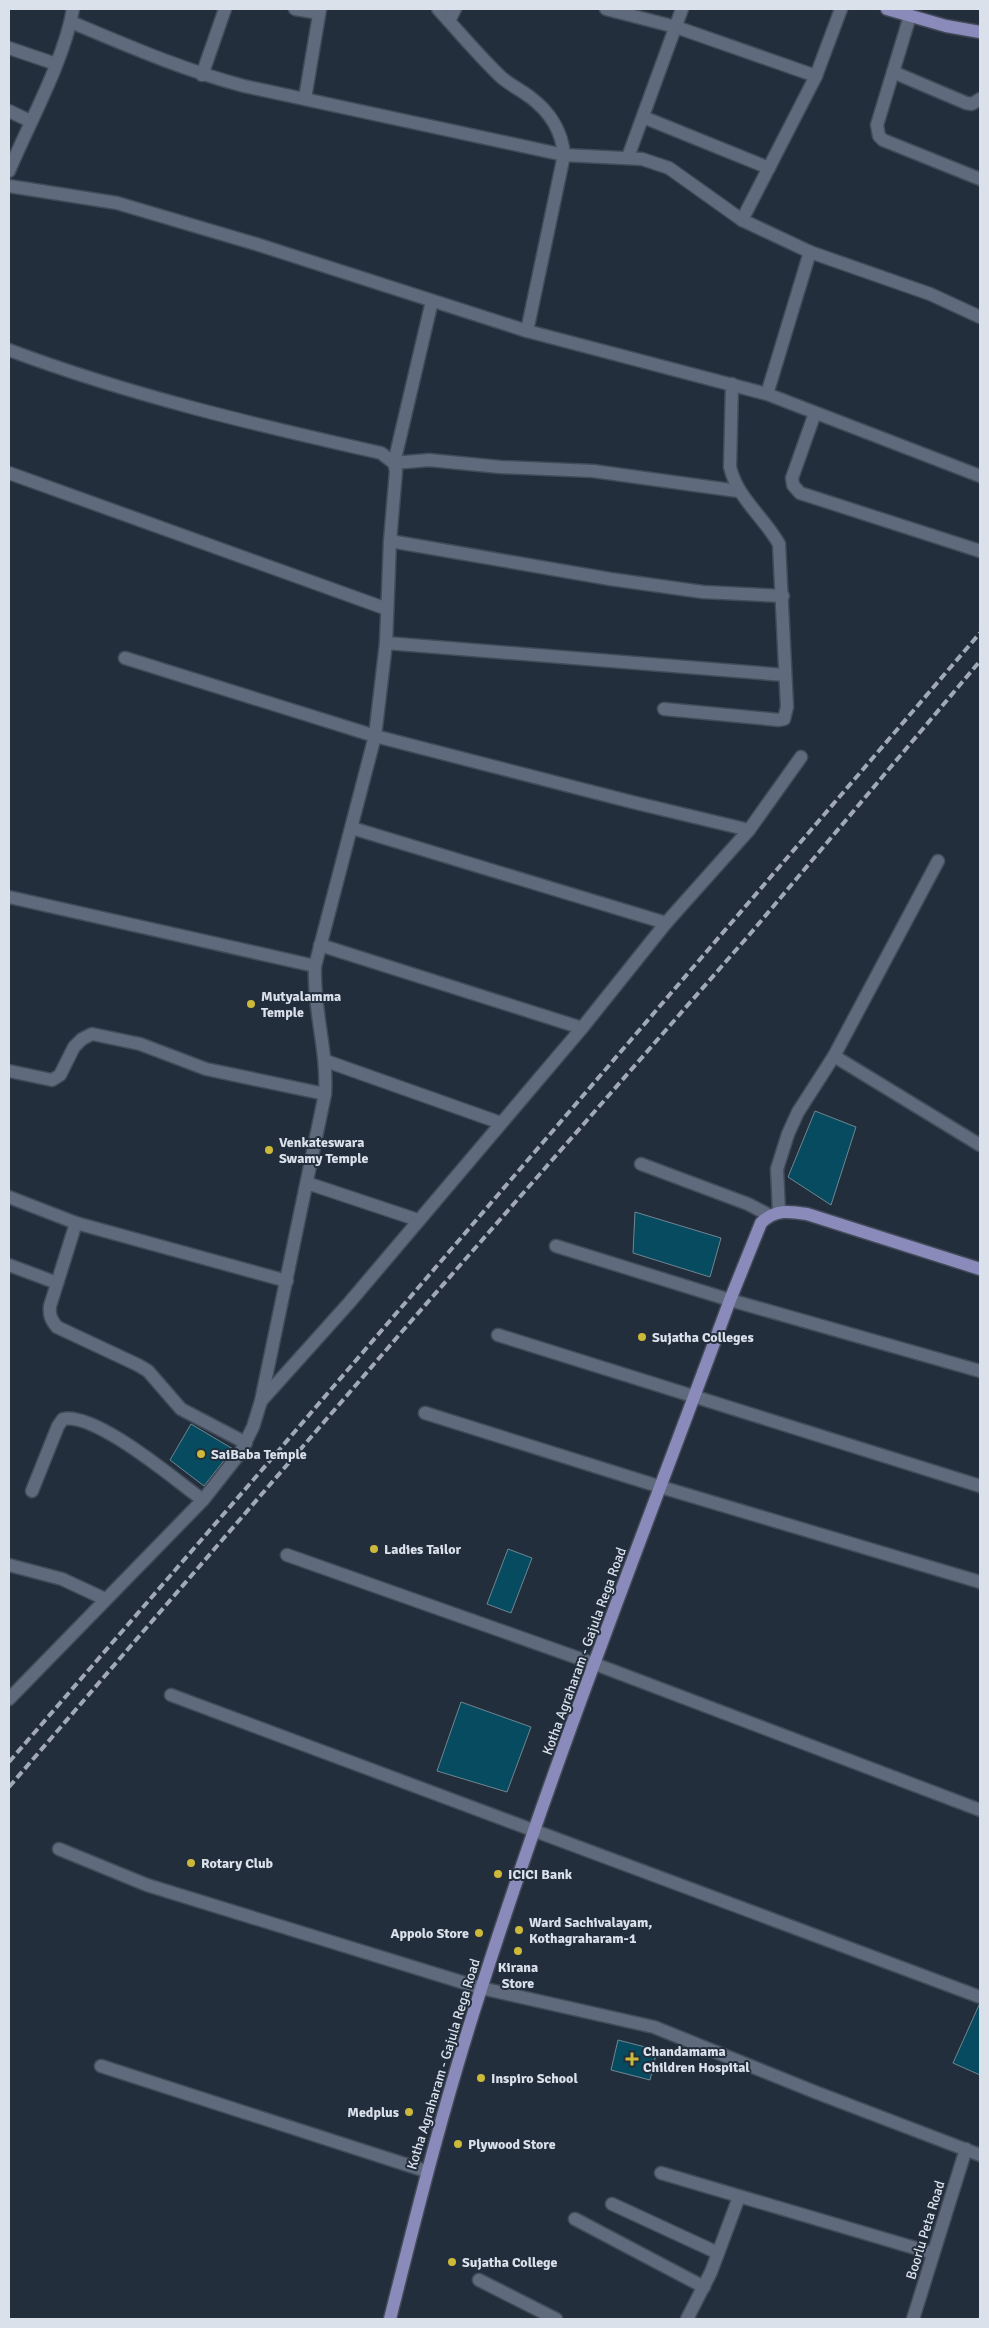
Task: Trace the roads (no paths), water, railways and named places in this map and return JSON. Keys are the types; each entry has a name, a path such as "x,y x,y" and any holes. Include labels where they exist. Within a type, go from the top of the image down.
{"main road":[{"path":"887,9 946,26 980,32"},
{"path":"774,1214 807,1214 980,1269"},
{"name":"Kotha Agraharam - Gajula Rega Road","path":"390,2319 426,2171 481,1988 533,1831 730,1300 761,1223 774,1214"}],"street":[{"path":"9,171 56,64 73,9"},
{"path":"202,75 225,9"},
{"path":"295,9 320,11 305,98"},
{"path":"438,9 504,80 532,98 552,118 563,145 564,155 528,331"},
{"path":"449,21 455,9"},
{"path":"606,9 676,27 816,76"},
{"path":"628,157 682,9"},
{"path":"742,220 816,76 841,9"},
{"path":"910,16 877,125 879,136 883,140 980,179"},
{"path":"70,22 202,75 564,155 628,157 669,168 742,220 810,252 930,294 980,317"},
{"path":"9,48 56,64"},
{"path":"893,72 966,103 972,104 980,99"},
{"path":"9,111 30,121"},
{"path":"643,117 768,168"},
{"path":"9,186 117,203 256,244 528,331 766,394 980,476"},
{"path":"766,394 810,252"},
{"path":"9,1698 203,1500 246,1443 261,1401 288,1281 325,1094 326,1061 314,992 316,966 375,736 386,643 390,541 396,480 394,462 432,300"},
{"path":"9,350 55,367 265,427 381,452 394,462 429,460 500,467 593,471 738,491"},
{"path":"664,709 784,719 788,706 779,544 770,528 738,491 730,467 732,384"},
{"path":"815,413 792,478 793,485 800,493 980,550"},
{"path":"9,473 387,609"},
{"path":"390,541 703,592 782,596"},
{"path":"386,643 785,675"},
{"path":"125,658 375,736 623,800 749,830"},
{"path":"261,1401 349,1303 582,1028 666,923 749,830 801,757"},
{"path":"352,828 666,923"},
{"path":"641,1164 774,1214 780,1154 798,1112 834,1056 938,861"},
{"path":"9,897 316,966"},
{"path":"320,945 582,1028"},
{"path":"9,1071 52,1080 60,1075 74,1047 82,1039 92,1034 140,1044 206,1069 325,1094"},
{"path":"834,1056 980,1145"},
{"path":"326,1061 501,1123"},
{"path":"307,1183 418,1220"},
{"path":"9,1197 76,1223 288,1281"},
{"path":"76,1223 49,1314 57,1326 143,1368 181,1409 246,1443"},
{"path":"556,1246 730,1300 980,1371"},
{"path":"9,1265 57,1283"},
{"path":"498,1335 980,1486"},
{"path":"425,1413 660,1487 980,1582"},
{"path":"32,1491 58,1426 63,1418 71,1417 102,1427 203,1500"},
{"path":"288,1555 595,1664 980,1810"},
{"path":"9,1565 62,1579 105,1599"},
{"path":"171,1695 980,1997"},
{"path":"60,1849 147,1885 481,1988 654,2027 815,2092 980,2155"},
{"path":"101,2066 426,2171"},
{"name":"Boorlu Peta Road","path":"913,2319 932,2253 966,2149"},
{"path":"660,2174 932,2253"},
{"path":"686,2319 704,2287 739,2197"},
{"path":"612,2204 718,2253"},
{"path":"575,2220 704,2287"},
{"path":"479,2280 553,2318"}],"railway":[{"path":"9,1762 980,633"},
{"path":"9,1787 406,1327 750,934 980,661"}],"place":[{"name":"Mutyalamma Temple","path":"251,1004"},
{"name":"Venkateswara Swamy Temple","path":"269,1150"},
{"name":"Sujatha Colleges","path":"642,1337"},
{"name":"SaiBaba Temple","path":"201,1454"},
{"name":"Ladies Tailor","path":"374,1549"},
{"name":"Rotary Club","path":"191,1863"},
{"name":"ICICI Bank","path":"498,1874"},
{"name":"Ward Sachivalayam, Kothagraharam-1","path":"519,1930"},
{"name":"Appolo Store","path":"479,1933"},
{"name":"Kirana Store","path":"518,1951"},
{"name":"Chandamama Children Hospital","path":"632,2059"},
{"name":"Inspiro School","path":"481,2078"},
{"name":"Medplus","path":"409,2112"},
{"name":"Plywood Store","path":"458,2144"},
{"name":"Sujatha College","path":"452,2262"}]}
